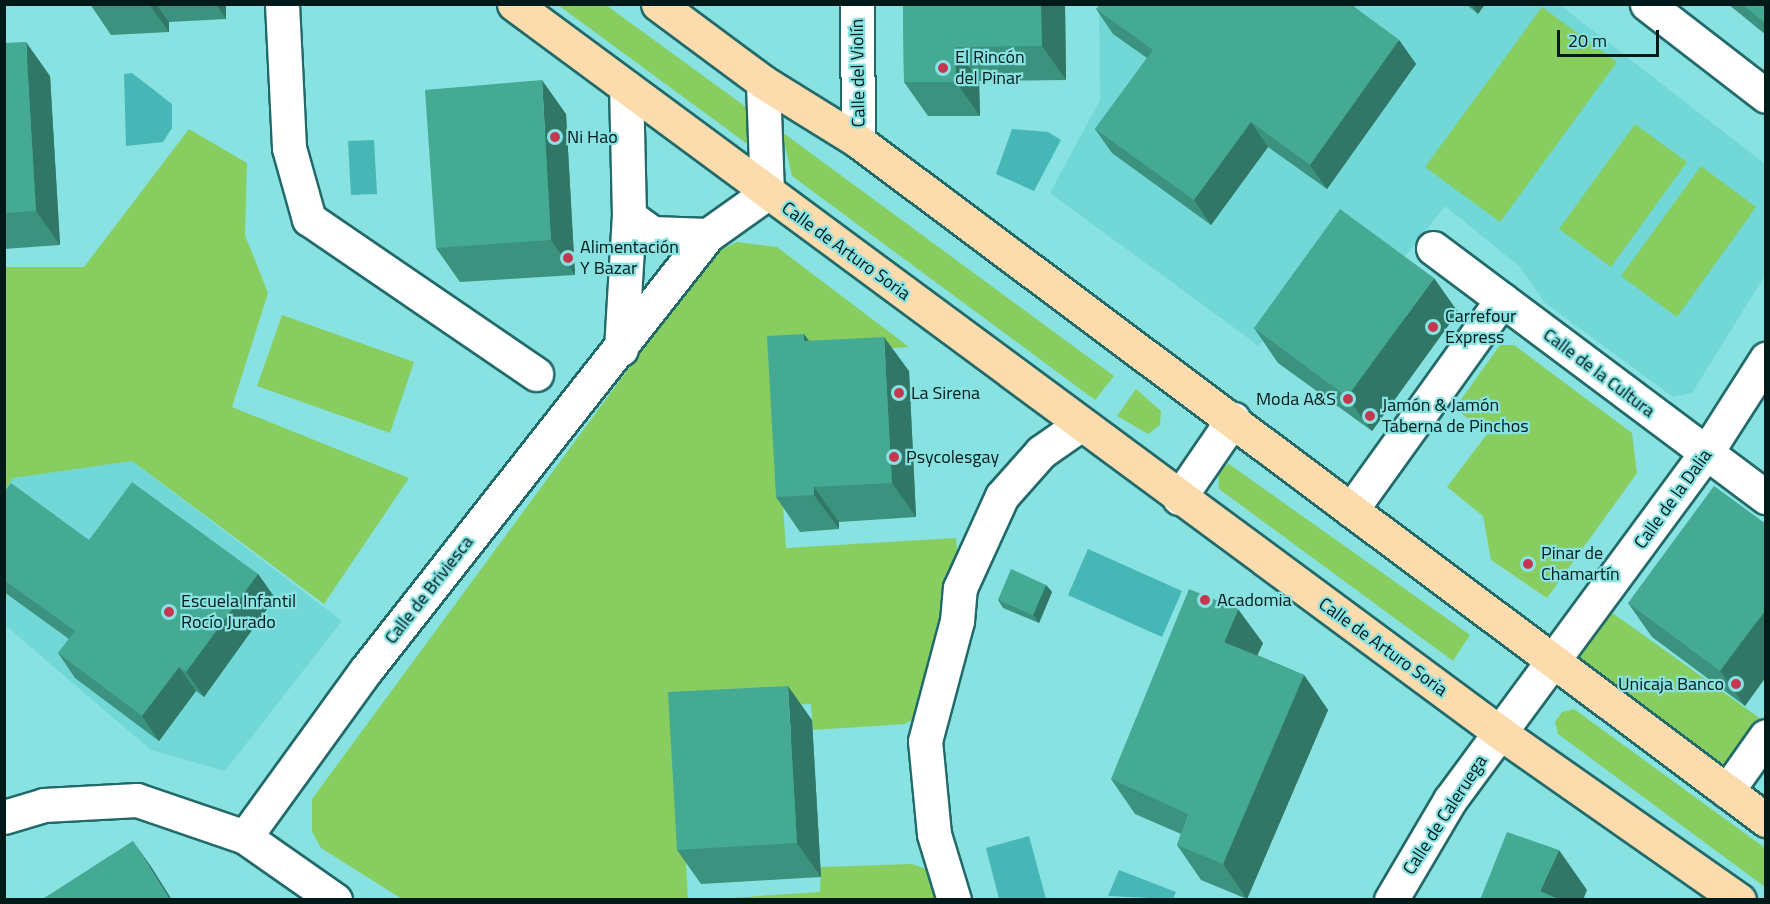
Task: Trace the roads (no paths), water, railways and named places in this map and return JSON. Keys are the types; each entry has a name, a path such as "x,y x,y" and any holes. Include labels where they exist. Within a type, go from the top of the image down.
{"main road":[{"name":"Calle de Arturo Soria","path":"513,4 1179,498 1499,732 1739,900"},
{"path":"658,4 763,81 858,141 1233,419 1550,662 1766,820"}],"street":[{"path":"282,4 289,148 309,219 536,375"},
{"name":"Calle del Violín","path":"857,4 858,141"},
{"path":"1647,4 1766,96"},
{"path":"763,81 767,193"},
{"path":"621,349 630,216 626,87"},
{"name":"Calle de Briviesca","path":"245,837 393,635 621,349 708,235 767,193"},
{"path":"630,216 652,233 708,235"},
{"name":"Calle de la Cultura","path":"1434,248 1766,497"},
{"path":"1351,510 1502,300"},
{"name":"Calle de la Dalia","path":"1550,662 1706,453 1766,359"},
{"path":"1179,498 1233,419"},
{"path":"954,900 934,834 925,741 957,621 960,588 1002,496 1041,453 1081,424"},
{"path":"1499,732 1550,662"},
{"name":"Calle de Caleruega","path":"1391,900 1499,732"},
{"path":"1727,791 1766,736"},
{"path":"4,817 44,805 137,800 245,837 335,900"}],"place":[{"name":"El Rincón del Pinar","path":"943,68"},
{"name":"Ni Hao","path":"555,137"},
{"name":"Alimentación Y Bazar","path":"568,258"},
{"name":"Carrefour Express","path":"1433,327"},
{"name":"La Sirena","path":"899,393"},
{"name":"Moda A&S","path":"1348,399"},
{"name":"Jamón & Jamón Taberna de Pinchos","path":"1370,416"},
{"name":"Psycolesgay","path":"894,457"},
{"name":"Pinar de Chamartín","path":"1528,564"},
{"name":"Acadomia","path":"1205,600"},
{"name":"Escuela Infantil Rocío Jurado","path":"169,612"},
{"name":"Unicaja Banco","path":"1736,684"}]}
